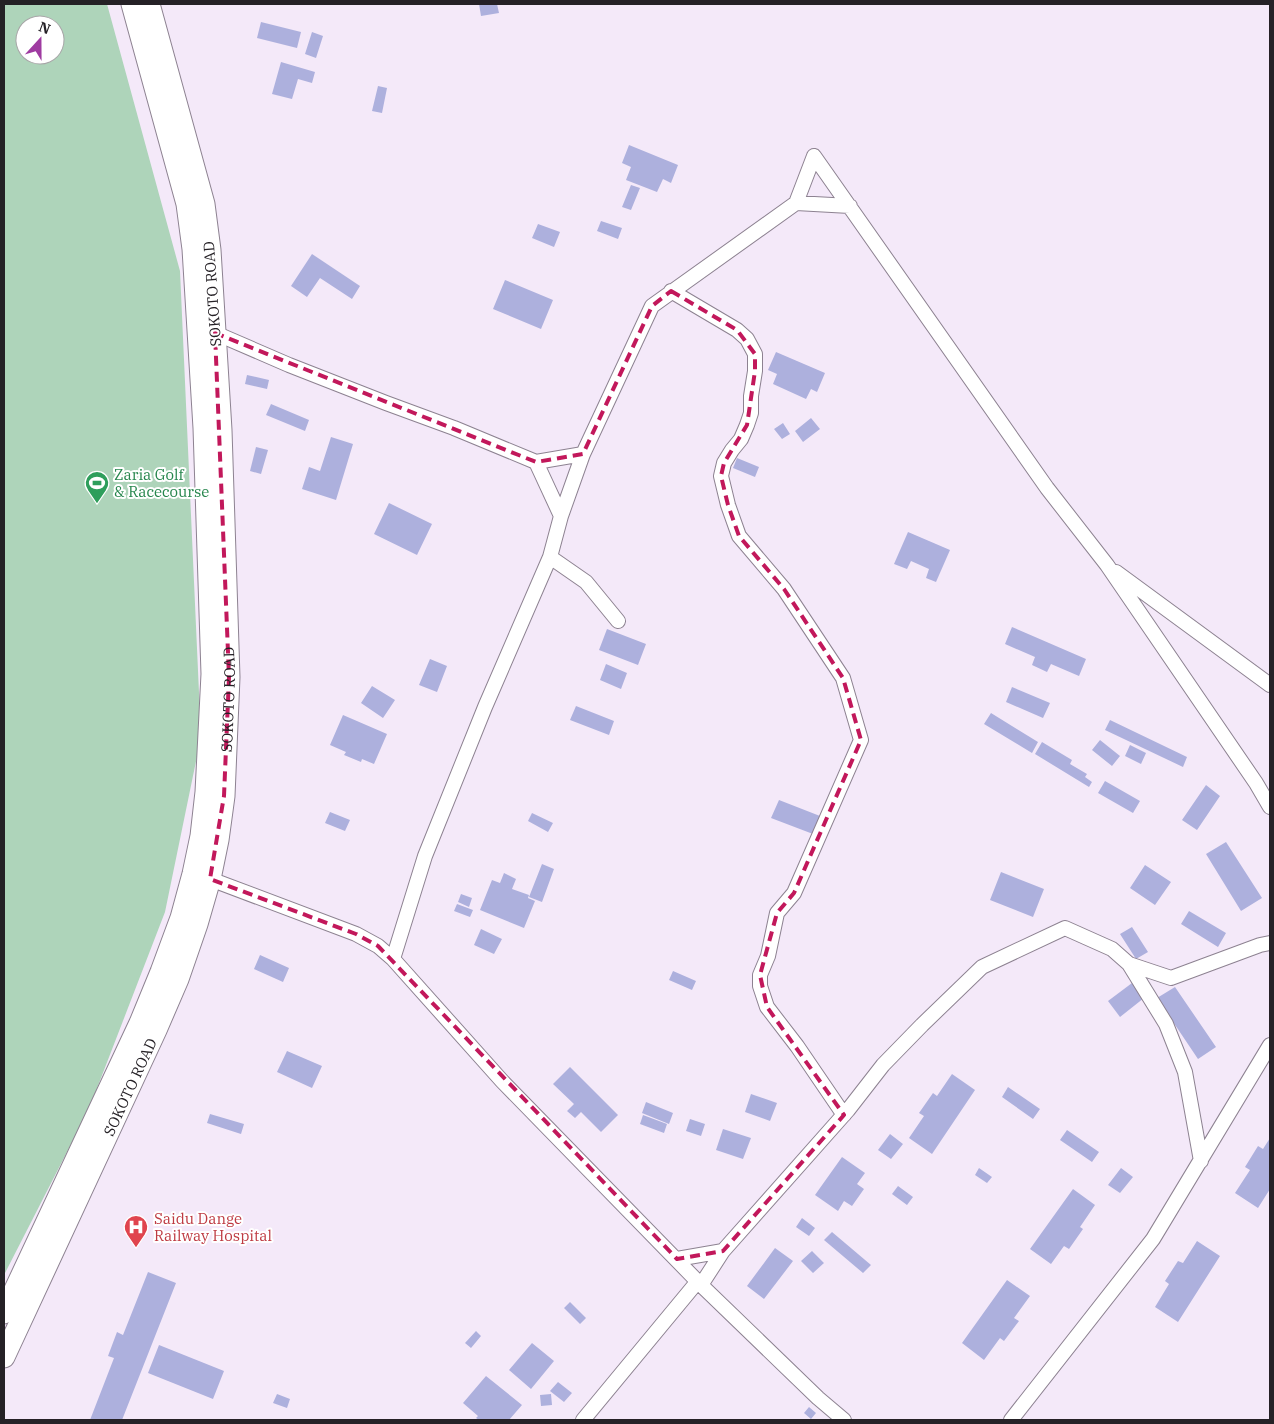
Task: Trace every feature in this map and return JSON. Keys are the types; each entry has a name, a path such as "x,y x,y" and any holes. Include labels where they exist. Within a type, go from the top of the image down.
{"main road":[{"name":"SOKOTO ROAD","path":"4,1313 162,972 193,874 206,792 212,674 204,428 193,249 186,204 132,4"},
{"name":"SOKOTO ROAD","path":"4,1357 178,979 210,879 224,796 229,677 221,430 210,250 204,204 149,4"}],"street":[{"path":"393,959 425,856 485,707 550,557 561,516 583,454 652,306 796,203 814,156 1047,488 1107,566 1256,782 1270,807"},
{"path":"796,203 850,206"},
{"path":"671,291 737,330 747,339 755,354 751,413 742,439 724,463 721,476 728,505 739,536 784,589 843,678 861,740 794,894 778,913 768,956 760,975 760,986 767,1007 797,1046 844,1115"},
{"path":"215,333 288,364 536,462 583,454"},
{"path":"536,462 561,516"},
{"path":"550,557 586,582 618,621"},
{"path":"1107,566 1270,685"},
{"path":"210,879 356,934 378,946 393,959 502,1081 700,1283 818,1398 844,1420"},
{"path":"584,1420 700,1283 723,1251 844,1115 883,1064 982,968 1065,928 1112,949 1129,964 1166,1024 1185,1072 1201,1162"},
{"path":"1129,964 1170,978 1270,943"},
{"path":"1011,1420 1153,1239 1270,1045"},
{"path":"677,1259 723,1251"}],"highlighted area":[{"path":"671,291 737,330 755,354 755,371 747,425 724,463 721,476 728,505 739,536 784,589 843,678 861,740 794,893 777,913 760,975 767,1007 844,1115 723,1251 677,1259 378,946 356,934 210,879 224,796 229,677 215,333 536,462 583,454 652,306"}],"green space":[{"name":"Zaria Golf & Racecourse","path":"4,4 107,4 180,271 201,737 165,912 89,1109 4,1275"}],"building":[{"path":"479,4 497,4 499,13 481,16"},
{"path":"261,22 301,32 297,48 257,38"},
{"path":"312,32 323,36 316,58 305,54"},
{"path":"281,62 315,72 312,83 298,79 292,99 272,94"},
{"path":"378,86 387,88 382,113 372,111"},
{"path":"629,145 678,165 671,183 663,179 657,192 626,180 631,167 622,163"},
{"path":"631,185 640,188 631,210 622,207"},
{"path":"601,221 622,228 618,239 597,231"},
{"path":"538,224 560,232 554,247 532,238"},
{"path":"312,254 360,286 352,299 320,278 307,297 291,286"},
{"path":"505,280 553,300 541,329 493,309"},
{"path":"776,352 825,373 817,392 811,389 806,399 773,384 777,374 768,370"},
{"path":"247,375 269,380 267,389 245,384"},
{"path":"271,404 309,420 305,431 266,415"},
{"path":"811,418 820,429 803,442 795,431"},
{"path":"783,423 790,434 782,439 774,429"},
{"path":"331,437 353,444 336,500 302,489 309,467 320,471"},
{"path":"256,447 268,450 261,474 250,471"},
{"path":"737,458 759,467 755,477 733,468"},
{"path":"389,503 432,524 417,555 374,534"},
{"path":"908,532 950,550 936,582 926,578 929,569 911,561 907,569 894,564"},
{"path":"1012,627 1086,659 1079,676 1051,664 1047,672 1032,665 1035,657 1005,644"},
{"path":"607,629 646,644 638,665 599,650"},
{"path":"430,659 447,666 437,692 419,685"},
{"path":"606,664 627,673 621,689 600,680"},
{"path":"372,686 395,700 383,718 361,703"},
{"path":"1012,687 1050,703 1043,718 1006,702"},
{"path":"576,706 614,721 609,735 570,720"},
{"path":"991,713 1038,742 1032,753 984,724"},
{"path":"343,715 387,734 374,764 362,759 361,762 344,755 346,752 330,745"},
{"path":"1110,720 1187,757 1183,767 1105,730"},
{"path":"1100,740 1120,756 1112,766 1092,750"},
{"path":"1042,742 1072,760 1070,764 1087,774 1085,777 1092,782 1089,787 1035,754"},
{"path":"1130,745 1146,753 1141,764 1125,756"},
{"path":"1105,781 1140,801 1133,813 1098,793"},
{"path":"1206,785 1220,796 1197,830 1182,820"},
{"path":"779,800 820,816 813,834 771,818"},
{"path":"330,812 350,820 345,831 325,823"},
{"path":"532,813 553,823 548,832 528,821"},
{"path":"1226,842 1262,898 1241,911 1206,854"},
{"path":"542,864 554,869 542,902 529,897"},
{"path":"1145,865 1171,882 1155,905 1130,888"},
{"path":"1001,872 1044,889 1033,917 990,900"},
{"path":"504,873 516,879 512,889 529,895 528,898 535,901 524,928 480,910 492,880 500,883"},
{"path":"461,894 472,898 469,907 458,902"},
{"path":"457,904 473,910 470,917 454,911"},
{"path":"1189,911 1226,933 1218,947 1181,924"},
{"path":"1132,927 1148,952 1136,959 1120,934"},
{"path":"481,929 502,939 494,954 474,945"},
{"path":"260,955 289,968 283,982 254,969"},
{"path":"673,971 696,981 692,990 669,980"},
{"path":"1132,983 1144,998 1120,1017 1108,1001"},
{"path":"1175,987 1216,1047 1198,1059 1157,998"},
{"path":"287,1051 322,1066 312,1088 277,1072"},
{"path":"570,1067 618,1115 601,1132 581,1112 575,1118 567,1111 574,1104 553,1084"},
{"path":"952,1074 975,1090 932,1154 909,1138 924,1116 919,1113 933,1093 937,1096"},
{"path":"1008,1087 1040,1109 1033,1119 1002,1097"},
{"path":"751,1094 777,1103 770,1121 745,1112"},
{"path":"646,1102 673,1113 669,1124 642,1113"},
{"path":"210,1114 244,1124 241,1134 207,1123"},
{"path":"643,1115 667,1124 664,1133 640,1124"},
{"path":"690,1119 705,1124 701,1136 686,1131"},
{"path":"723,1129 751,1138 743,1159 716,1150"},
{"path":"1067,1130 1099,1152 1092,1162 1060,1140"},
{"path":"890,1134 903,1144 891,1159 878,1150"},
{"path":"1270,1138 1270,1189 1258,1208 1235,1193 1250,1170 1245,1167 1258,1146 1263,1149"},
{"path":"842,1157 865,1173 857,1184 864,1189 852,1206 844,1201 838,1211 815,1195"},
{"path":"979,1168 992,1177 987,1183 975,1175"},
{"path":"1121,1168 1133,1177 1120,1193 1108,1185"},
{"path":"898,1186 913,1197 907,1205 892,1194"},
{"path":"1073,1189 1095,1205 1080,1227 1083,1229 1069,1249 1064,1246 1051,1264 1030,1249"},
{"path":"802,1218 815,1228 809,1236 796,1227"},
{"path":"832,1232 871,1265 863,1273 824,1240"},
{"path":"1197,1241 1220,1256 1178,1322 1155,1307 1169,1284 1165,1281 1178,1261 1183,1263"},
{"path":"775,1248 793,1261 764,1299 747,1286"},
{"path":"812,1251 824,1263 813,1273 801,1261"},
{"path":"148,1272 176,1283 122,1420 90,1420 114,1358 108,1356 117,1332 123,1335"},
{"path":"1007,1280 1030,1296 1014,1318 1019,1321 1004,1341 1000,1338 984,1360 962,1343"},
{"path":"570,1302 586,1318 580,1324 564,1308"},
{"path":"476,1331 481,1336 471,1348 465,1343"},
{"path":"532,1343 554,1361 531,1389 509,1370"},
{"path":"159,1345 224,1371 213,1399 148,1373"},
{"path":"486,1376 522,1405 509,1420 479,1420 476,1418 478,1416 463,1403"},
{"path":"558,1382 572,1393 564,1402 550,1391"},
{"path":"277,1394 290,1399 287,1408 273,1403"},
{"path":"551,1394 552,1405 541,1406 540,1395"},
{"path":"809,1407 816,1413 811,1419 804,1413"}],"place":[{"name":"Zaria Golf & Racecourse","path":"97,504"},
{"name":"Saidu Dange Railway Hospital","path":"136,1248"}]}
